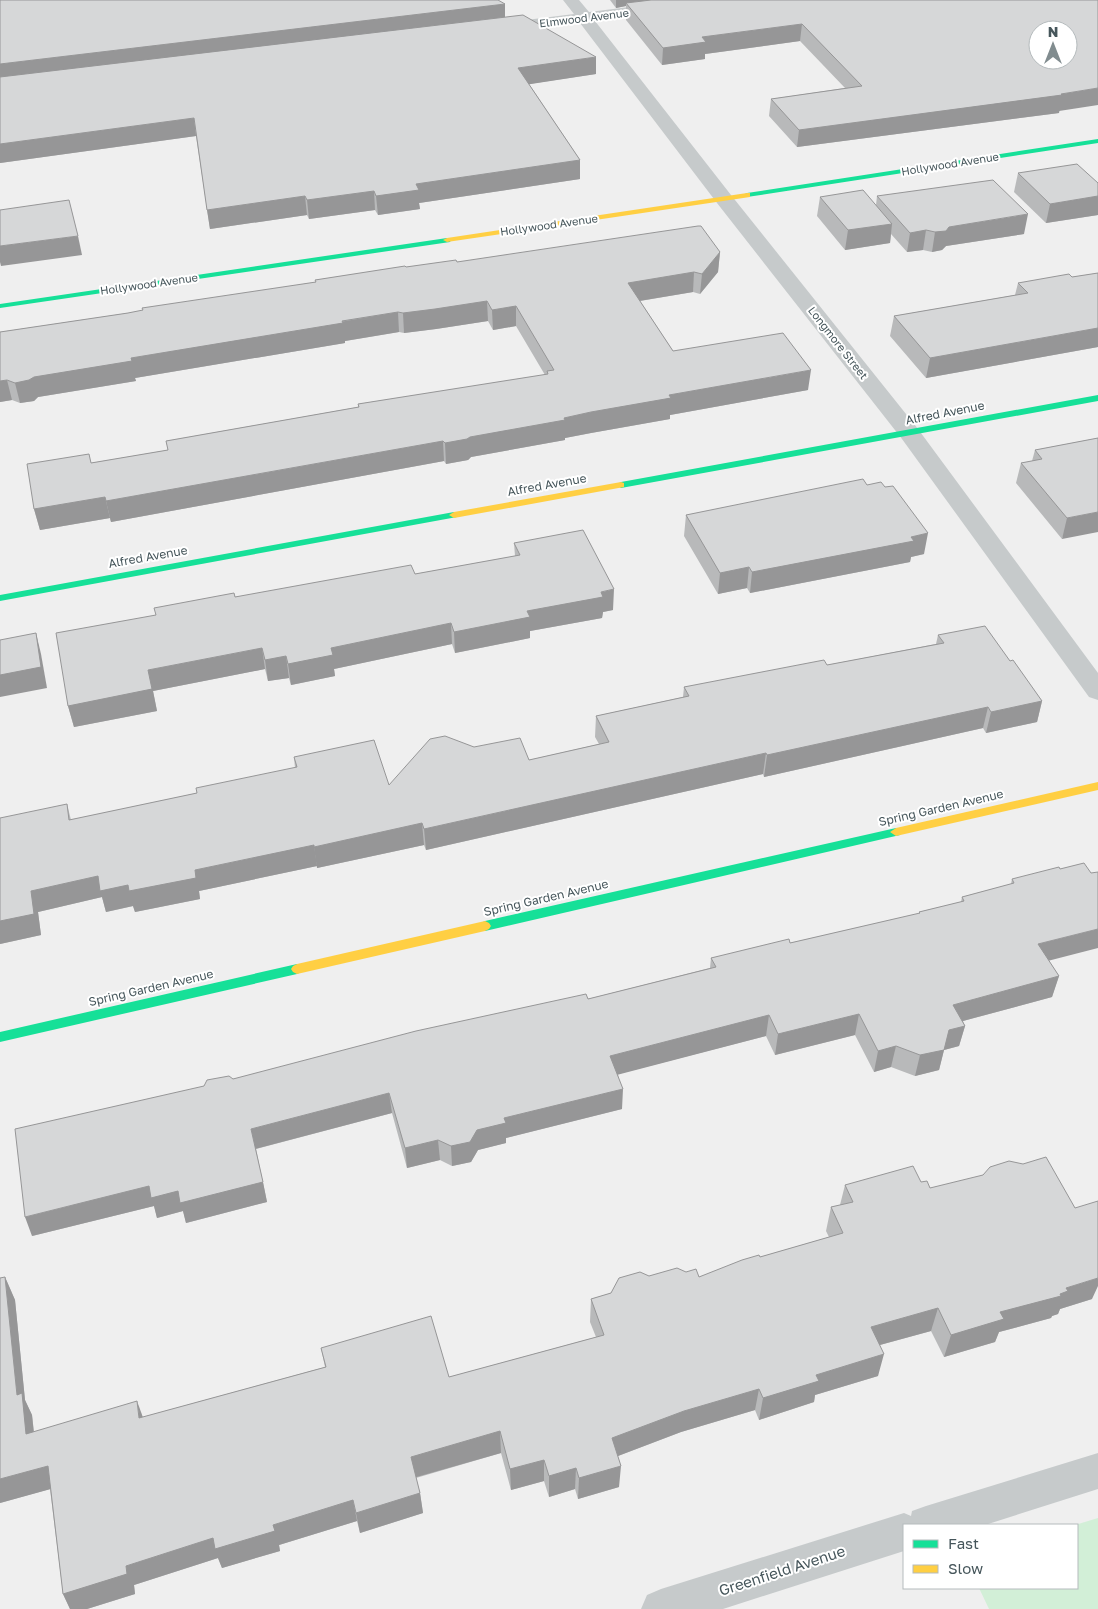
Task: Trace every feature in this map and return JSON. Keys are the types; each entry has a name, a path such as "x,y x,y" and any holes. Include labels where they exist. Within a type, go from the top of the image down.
{"street":[{"name":"Longmore Street","path":"571,0 587,18 724,199 910,434 1098,692"},
{"name":"Elmwood Avenue","path":"484,31 722,0"},
{"name":"Hollywood Avenue","path":"0,306 724,199 1098,141"},
{"name":"Alfred Avenue","path":"0,598 910,434 1098,398"},
{"name":"Spring Garden Avenue","path":"0,1036 1098,786"},
{"path":"929,1524 1098,1471"},
{"name":"Greenfield Avenue","path":"661,1609 903,1532"}],"green space":[{"path":"1098,1518 1098,1609 989,1609 979,1589 1078,1589 1078,1524"}],"building":[{"path":"0,0 498,0 505,4 0,64"},
{"path":"651,0 1098,0 1098,88 1062,95 799,130 771,99 862,86 802,24 702,37 706,42 663,48 626,3"},
{"path":"523,15 596,57 518,68 580,160 416,184 419,190 376,196 374,191 307,200 305,196 207,210 194,118 0,144 0,77"},
{"path":"1077,164 1098,183 1098,196 1050,204 1018,173"},
{"path":"993,180 1028,214 949,227 946,231 935,232 926,230 910,233 877,196"},
{"path":"863,190 892,224 848,230 820,197"},
{"path":"69,200 78,236 0,246 0,210"},
{"path":"701,226 720,252 702,274 694,272 628,283 673,351 783,333 811,370 669,395 671,398 591,412 564,418 565,420 445,443 443,441 106,501 105,497 34,509 27,464 89,454 91,463 168,450 166,441 359,407 358,404 548,374 547,371 554,370 516,306 492,310 487,301 342,321 343,323 131,358 132,361 34,377 15,383 7,380 0,381 0,332 128,313 143,310 142,308 316,282 315,280 405,266 456,260 457,262"},
{"path":"1098,273 1098,328 930,358 894,316 1028,293 1018,283 1069,274 1072,277"},
{"path":"1098,438 1098,512 1067,518 1021,463 1042,459 1035,450"},
{"path":"863,479 867,485 881,482 885,487 893,486 928,533 911,537 914,541 752,572 749,567 720,573 686,515"},
{"path":"583,530 614,589 601,592 603,597 527,611 530,617 454,632 451,623 331,648 333,655 288,664 286,656 265,660 262,648 148,670 152,689 68,706 56,633 156,615 154,608 234,593 235,597 411,565 415,574 520,555 514,543"},
{"path":"985,626 1010,661 1013,660 1042,701 991,712 988,707 767,755 766,753 424,829 422,823 314,847 314,845 195,870 196,878 129,891 128,885 100,891 98,876 31,891 34,914 0,921 0,818 67,804 69,820 197,793 196,788 297,767 294,757 374,740 389,785 430,739 445,736 474,747 520,738 529,760 609,742 596,716 689,696 684,687 824,660 827,665 944,643 938,635"},
{"path":"36,633 41,667 0,675 0,640"},
{"path":"1084,863 1091,873 1098,872 1098,929 1038,944 1059,976 953,1005 965,1026 949,1030 944,1050 920,1055 896,1046 878,1051 859,1014 778,1034 769,1015 610,1056 623,1089 504,1118 506,1123 477,1130 470,1142 451,1146 438,1140 405,1148 389,1093 251,1129 263,1182 180,1203 178,1191 151,1198 149,1186 25,1217 15,1129 204,1086 207,1080 229,1076 233,1079 416,1031 586,994 588,999 716,967 711,958 789,939 790,943 920,913 964,901 962,897 1014,883 1012,879 1059,867 1060,869"},
{"path":"1046,1157 1075,1208 1098,1201 1098,1278 1066,1288 1068,1291 1060,1294 1061,1296 1000,1312 1004,1319 951,1335 938,1308 871,1327 884,1354 816,1375 819,1381 763,1398 759,1389 684,1411 612,1438 621,1466 579,1478 576,1468 549,1476 544,1460 510,1469 500,1431 411,1457 420,1493 356,1513 353,1500 273,1525 275,1531 215,1549 213,1538 126,1566 127,1574 63,1594 48,1466 0,1479 0,1278 5,1277 17,1395 22,1393 26,1434 137,1401 139,1418 326,1367 321,1348 431,1316 449,1377 604,1335 591,1299 611,1293 619,1278 640,1272 649,1276 677,1268 686,1272 696,1269 699,1277 742,1260 759,1255 760,1257 843,1233 831,1207 853,1202 845,1185 913,1166 921,1182 927,1181 930,1188 983,1175 990,1167 1009,1161 1023,1164"}],"traffic: fast":[{"path":"747,195 1098,141"},
{"path":"0,306 447,240"},
{"path":"621,485 1098,398"},
{"path":"0,598 454,515"},
{"path":"485,926 896,832"},
{"path":"0,1037 297,969"}],"traffic: slow":[{"path":"447,240 747,195"},
{"path":"454,515 621,485"},
{"path":"896,832 1098,786"},
{"path":"297,969 485,926"}]}
